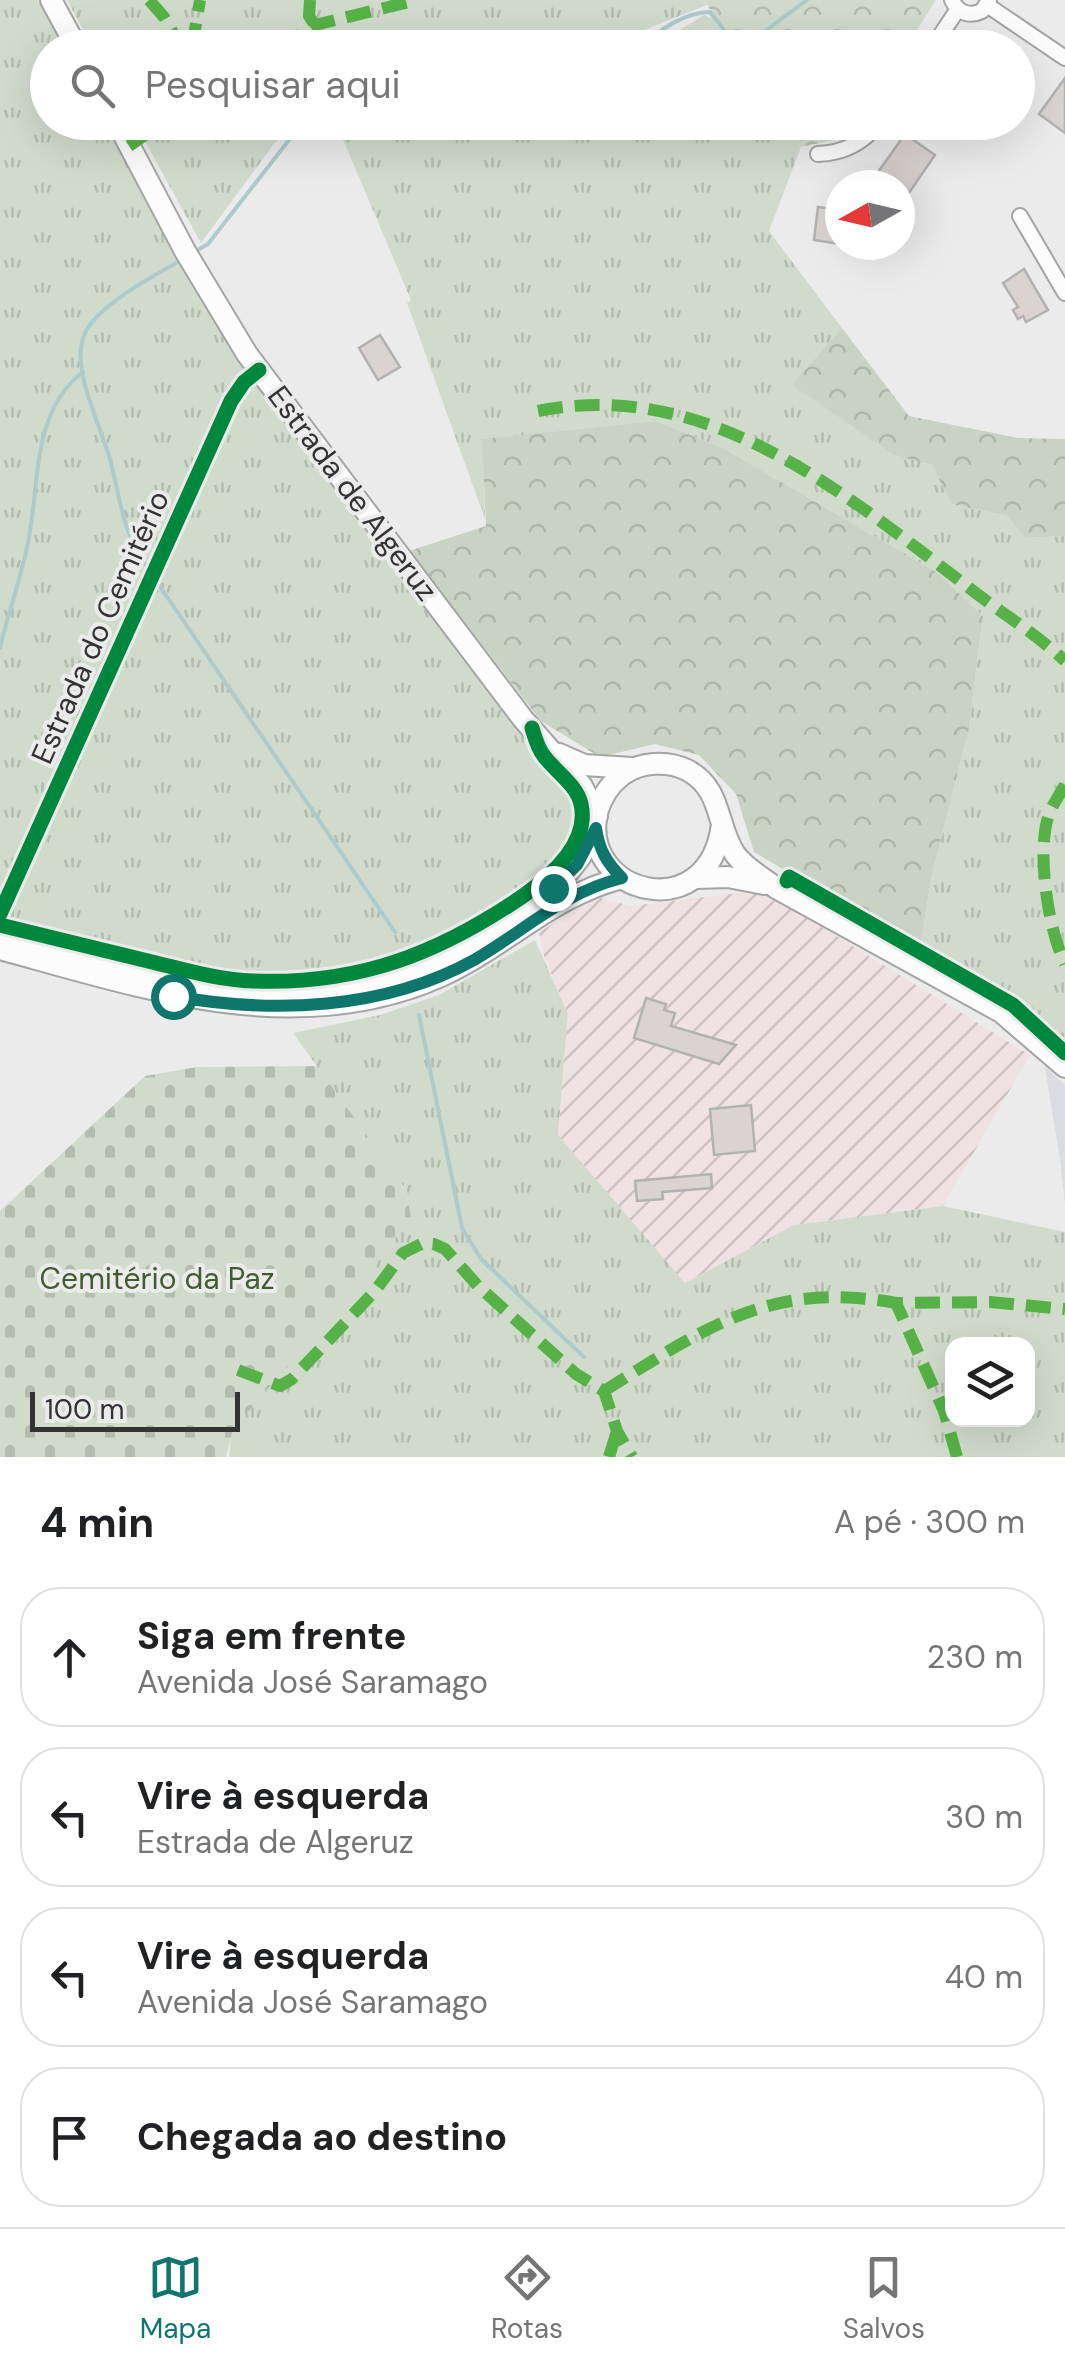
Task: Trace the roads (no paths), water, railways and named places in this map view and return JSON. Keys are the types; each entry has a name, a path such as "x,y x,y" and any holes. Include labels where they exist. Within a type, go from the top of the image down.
{"main road":[{"path":"51,0 67,30"},
{"name":"Estrada de Algeruz","path":"127,140 188,256 259,370 548,748 582,786 596,822 599,847 622,878"},
{"path":"548,748 584,765 634,768 668,764 700,778 711,791 739,859 776,888 1000,1012 1065,1067"},
{"path":"0,932 203,986 295,990 346,984 429,963 480,936 553,888 577,865 609,787 634,768"},
{"path":"0,949 201,1001 269,1006 326,1004 373,996 436,978 497,946 580,891 622,878 640,887 659,890 679,887 696,878 715,854 722,824"},
{"path":"696,878 742,878 776,888"}],"street":[{"path":"941,30 955,4 975,14 988,3 1026,30"},
{"path":"1035,37 1065,58"},
{"path":"818,154 840,153 860,140"},
{"path":"1020,216 1065,293"},
{"name":"Estrada do Cemitério","path":"0,914 230,401 259,370"}],"waterway":[{"path":"766,30 807,0"},
{"path":"662,30 692,15 710,12 724,30"},
{"path":"194,252 208,244 289,140"},
{"path":"147,567 123,514 110,459 88,396 81,347 85,333 102,312 182,260"},
{"path":"0,648 28,543 46,428 66,388 83,372"},
{"path":"159,585 395,932"},
{"path":"419,1015 462,1228 481,1259 584,1357"}],"park label":[{"name":"Cemitério da Paz","path":"157,1278"}]}
